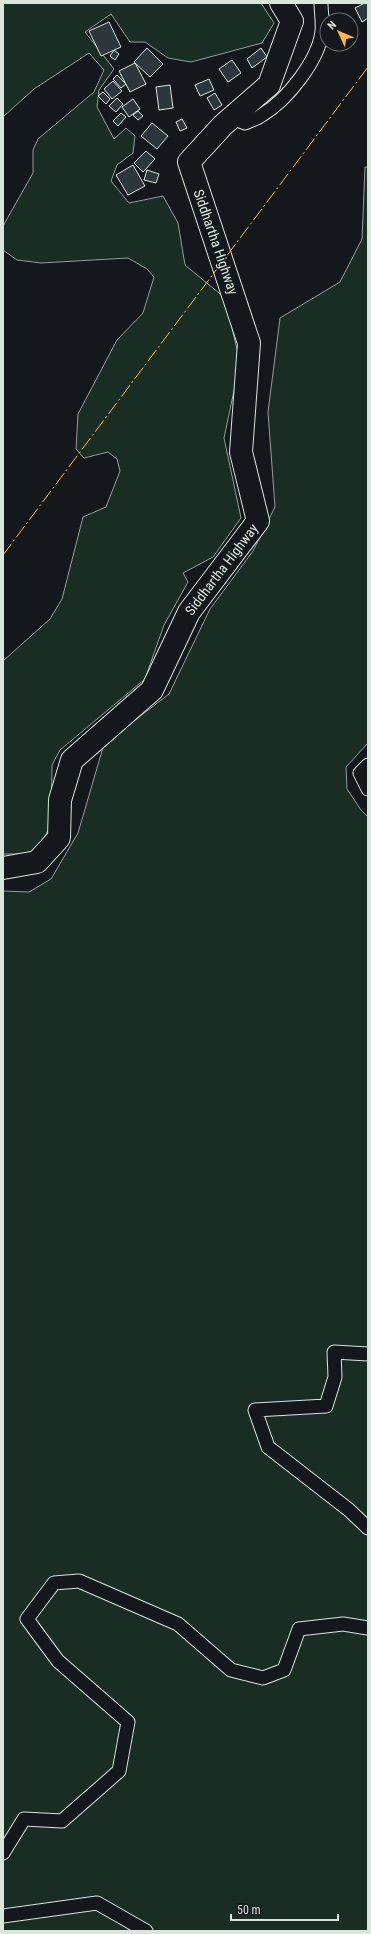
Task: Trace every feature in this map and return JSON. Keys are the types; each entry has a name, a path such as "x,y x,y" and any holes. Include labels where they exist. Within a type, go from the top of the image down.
{"highway":[{"name":"Siddhartha Highway","path":"3,868 37,862 59,838 60,800 72,760 152,690 189,612 258,521 241,452 249,343 189,162 232,118 269,85 292,21 281,3"}],"street":[{"path":"232,118 245,122 262,116 276,104 302,75 316,53 322,31 320,3"},
{"path":"368,765 360,773 368,789"},
{"path":"368,1354 334,1352 335,1377 326,1406 255,1410 268,1447 349,1510 368,1528"},
{"path":"3,1853 24,1819 62,1821 119,1771 128,1722 58,1661 27,1619 54,1583 79,1581 178,1624 232,1670 263,1678 284,1670 299,1629 343,1624 368,1628"},
{"path":"3,1916 97,1903 146,1931"}],"green space":[{"path":"3,3 261,3 274,23 262,43 191,62 168,58 145,42 130,42 111,14 85,32 114,69 99,90 97,107 114,139 126,128 135,136 133,153 117,165 111,181 129,203 163,196 178,223 185,265 225,298 240,362 224,438 241,518 213,557 183,573 188,582 164,625 145,679 60,750 52,765 51,825 37,850 32,854 3,854 3,661 50,619 62,599 83,517 106,507 120,471 117,459 108,452 84,458 76,449 78,414 117,340 143,313 154,277 147,269 128,258 41,263 17,260 3,250 3,226 33,173 33,150 38,139 94,92 104,70 89,53 34,89 3,117"},
{"path":"365,167 368,167 368,743 346,767 347,789 361,810 368,817 368,1931 3,1931 3,891 29,892 51,879 78,833 104,744 169,694 210,609 253,551 275,507 268,412 280,318 340,282 362,239"}],"building":[{"path":"368,3 368,18 362,22 359,12 357,12 355,8"},
{"path":"109,22 121,47 101,56 89,31"},
{"path":"147,48 163,64 150,77 134,62"},
{"path":"261,48 267,57 252,68 247,59"},
{"path":"114,50 119,54 115,60 110,56"},
{"path":"232,60 241,73 228,82 219,69"},
{"path":"135,63 146,84 130,92 119,71"},
{"path":"117,75 126,84 121,88 113,79"},
{"path":"209,79 214,90 200,96 195,85"},
{"path":"113,81 122,91 112,99 104,89"},
{"path":"170,85 173,108 159,110 156,87"},
{"path":"103,92 110,99 106,104 98,96"},
{"path":"215,93 222,105 214,110 207,98"},
{"path":"117,98 123,104 116,112 109,106"},
{"path":"133,99 140,109 129,117 122,107"},
{"path":"138,111 143,116 138,120 133,115"},
{"path":"121,113 126,117 118,126 113,121"},
{"path":"182,119 187,128 180,131 176,122"},
{"path":"152,123 168,136 157,149 141,136"},
{"path":"146,151 155,159 143,172 134,163"},
{"path":"133,165 145,186 128,195 116,175"},
{"path":"147,170 159,174 156,183 144,180"}],"power":[{"path":"3,555 368,67"}]}
